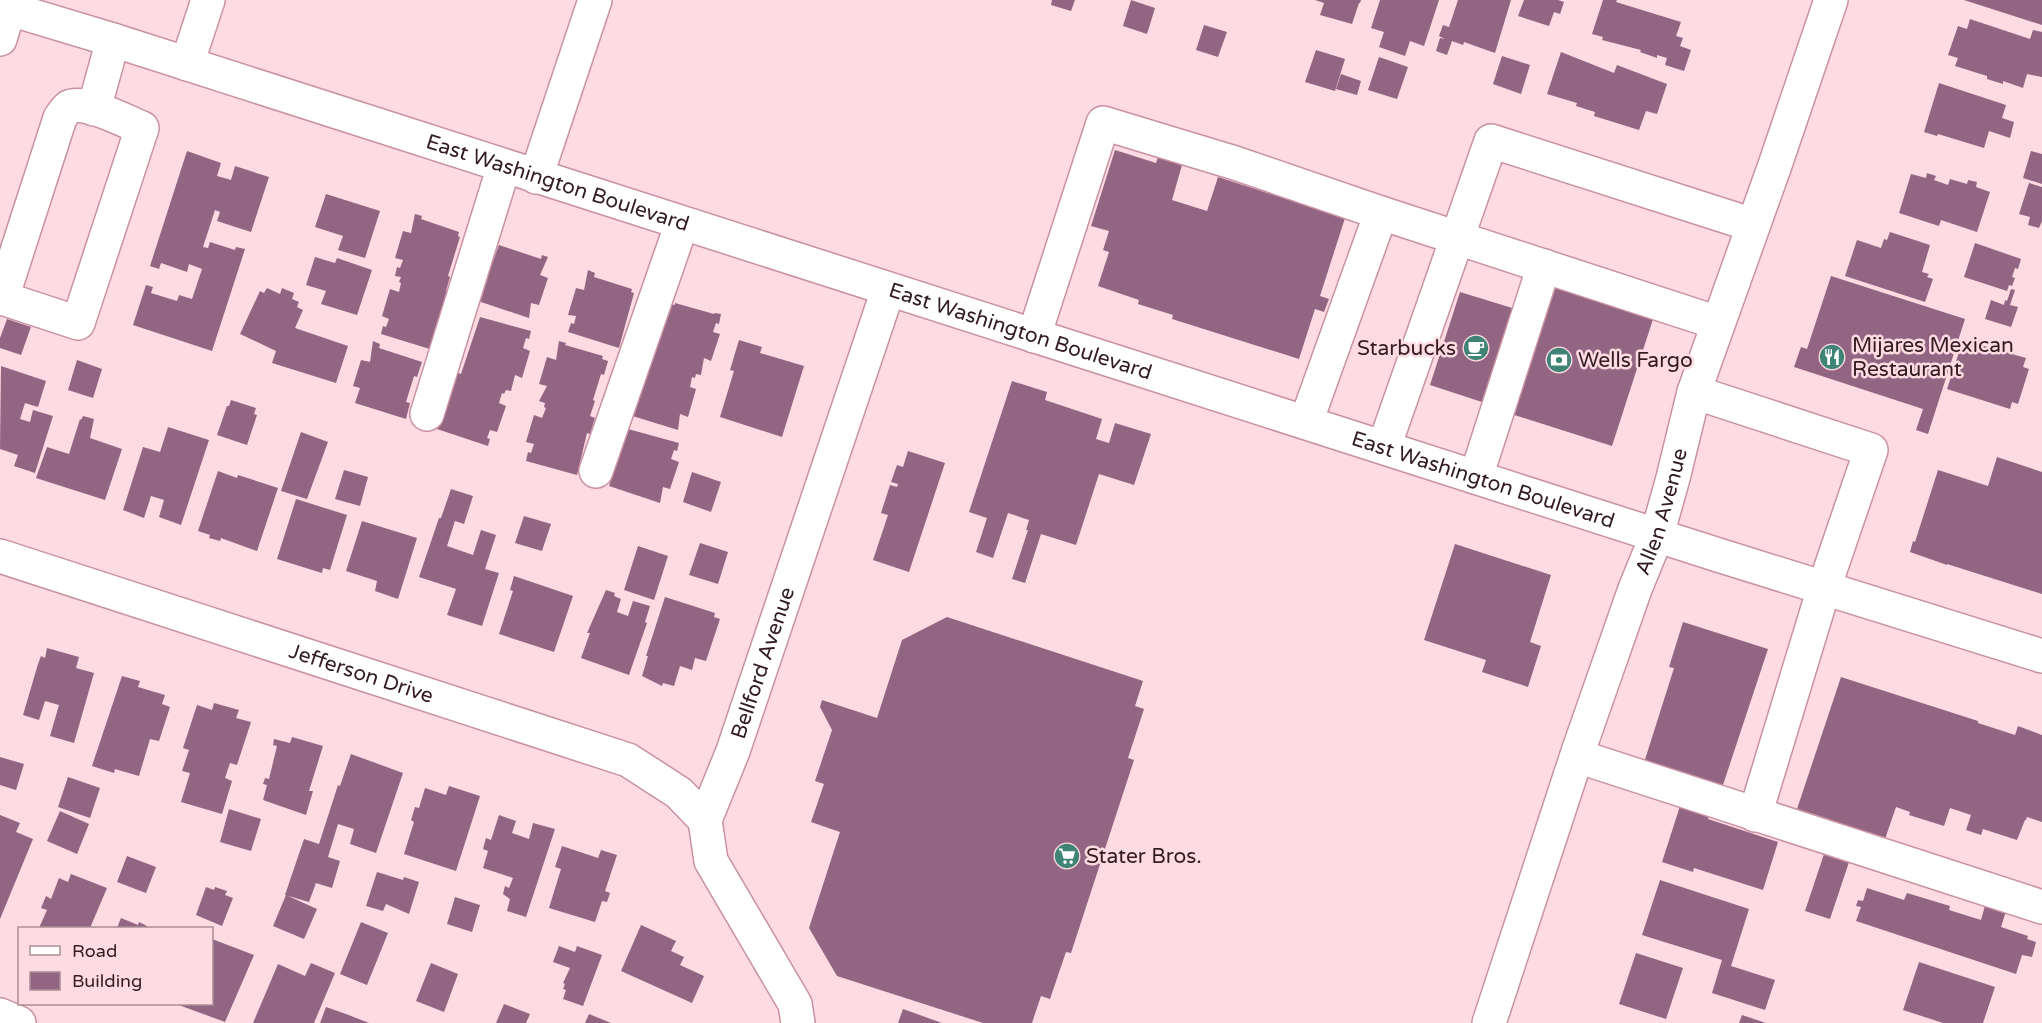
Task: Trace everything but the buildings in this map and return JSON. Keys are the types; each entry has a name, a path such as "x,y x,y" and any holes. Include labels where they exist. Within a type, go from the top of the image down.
{"street":[{"path":"187,64 208,0"},
{"path":"536,177 595,0"},
{"name":"Allen Avenue","path":"1489,1023 1577,756 1635,589 1657,535 1694,393 1831,0"},
{"name":"East Washington Boulevard","path":"3,18 113,40 888,290 2042,656"},
{"path":"94,109 113,40"},
{"path":"80,105 94,109 142,128 78,323 1,297 60,118 69,107 80,105"},
{"path":"1034,336 1103,123 1235,163 1718,323"},
{"path":"1384,447 1491,141 1754,225"},
{"path":"427,414 504,166"},
{"path":"1306,422 1381,213"},
{"path":"596,471 682,223"},
{"path":"1476,477 1544,266"},
{"name":"Bellford Avenue","path":"798,1023 795,1004 711,861 705,820 736,739 888,290"},
{"path":"1694,393 1871,450 1824,588 1755,815"},
{"name":"Jefferson Drive","path":"0,556 628,760 679,793 705,820"},
{"path":"1577,756 2042,907"},
{"path":"0,1015 19,1023"}],"place":[{"name":"Starbucks","path":"1476,348"},
{"name":"Mijares Mexican Restaurant","path":"1832,357"},
{"name":"Wells Fargo","path":"1559,360"},
{"name":"Stater Bros.","path":"1067,856"}]}
